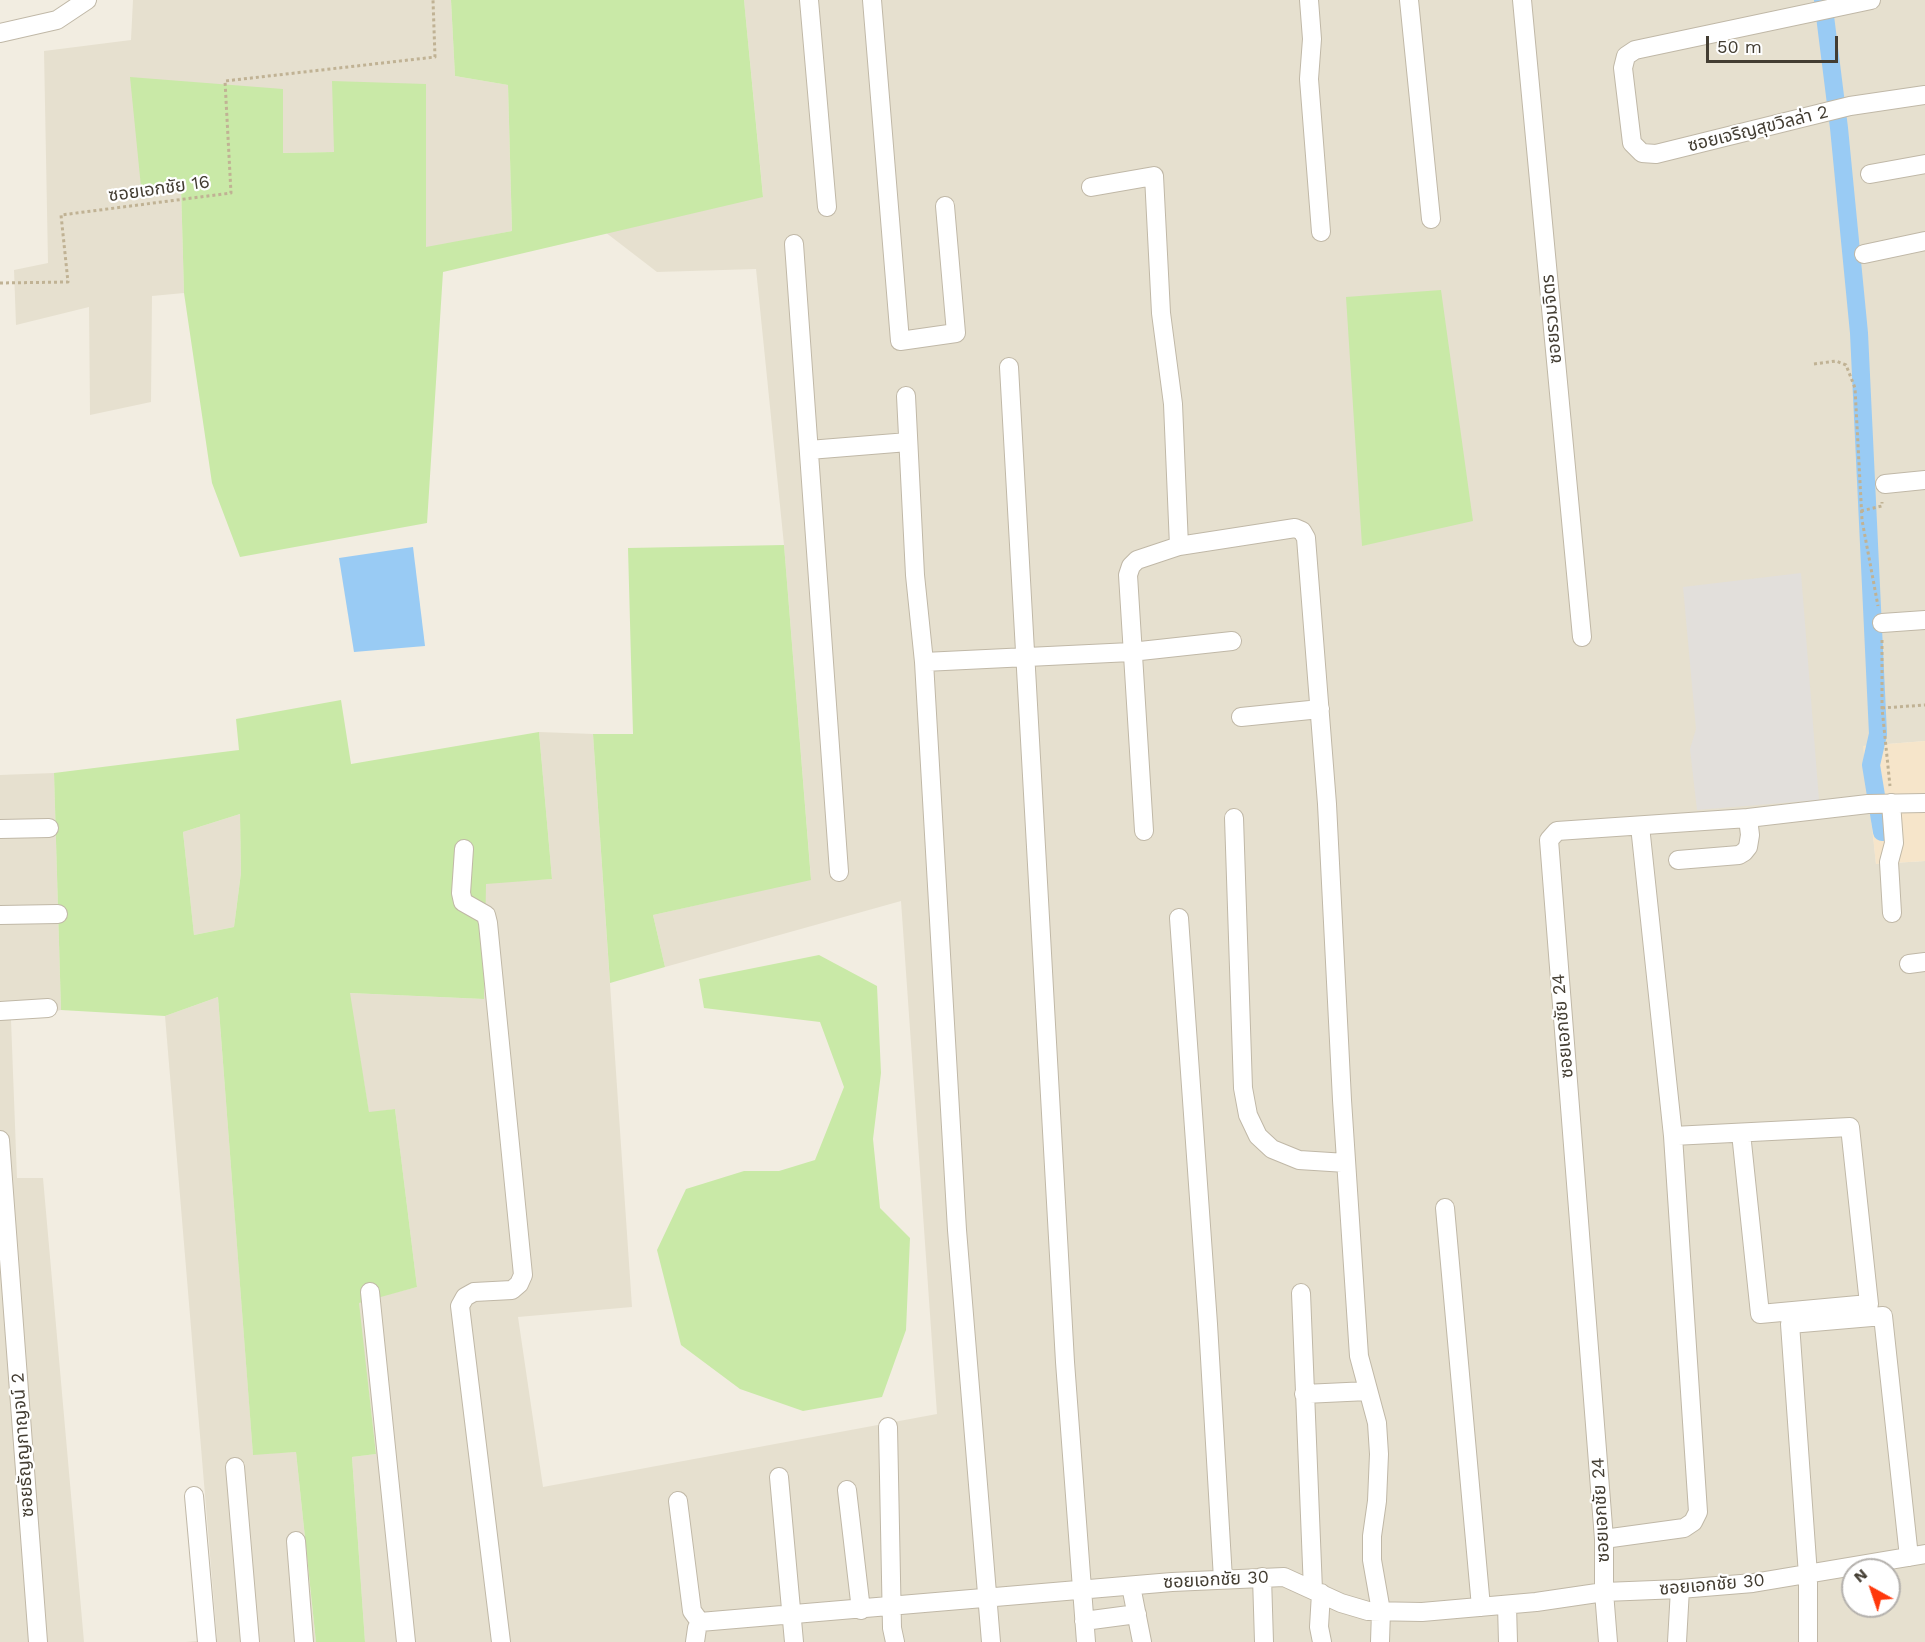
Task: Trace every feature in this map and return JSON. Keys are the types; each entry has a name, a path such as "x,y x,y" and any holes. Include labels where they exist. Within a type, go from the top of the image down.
{"street":[{"path":"0,33 57,20 87,0"},
{"path":"809,0 827,207"},
{"path":"872,0 900,341 956,333 945,206"},
{"path":"1309,0 1312,39 1309,79 1321,232"},
{"path":"1409,0 1431,219"},
{"name":"ซอยรวมจิตร","path":"1522,0 1582,637"},
{"name":"ซอยเจริญสุขวิลล่า 2","path":"1871,0 1635,50 1626,56 1623,68 1632,143 1642,153 1656,154 1850,106 1925,95"},
{"path":"1870,174 1925,164"},
{"path":"1091,187 1155,176 1161,312 1173,404 1179,546"},
{"path":"1864,254 1925,241"},
{"path":"794,244 839,872"},
{"path":"1009,367 1065,1362 1080,1590 1086,1642"},
{"path":"906,396 915,575 924,662 957,1230 991,1642"},
{"path":"809,450 908,442"},
{"path":"1885,484 1925,480"},
{"path":"1144,831 1131,652 1128,575 1131,566 1137,560 1179,546 1295,528 1302,531 1306,538 1327,804 1346,1163 1359,1356 1377,1423 1379,1454 1372,1560 1381,1611 1380,1642"},
{"path":"1882,623 1925,620"},
{"path":"924,662 1131,652 1232,641"},
{"path":"1241,717 1320,709"},
{"path":"1880,803 1894,843 1889,862 1892,912"},
{"name":"ซอยเอกชัย 24","path":"1608,1642 1604,1592 1604,1539 1549,840 1557,831 1749,818 1802,810 1880,803 1925,803"},
{"path":"1234,818 1244,1088 1248,1115 1258,1136 1272,1149 1299,1160 1346,1163"},
{"path":"1678,860 1739,855 1748,847 1749,818"},
{"path":"1604,1539 1684,1528 1693,1522 1698,1512 1673,1136 1640,826"},
{"path":"0,829 49,828"},
{"path":"464,849 461,893 463,902 486,915 488,923 523,1275 519,1284 512,1290 474,1292 465,1298 460,1306 501,1642"},
{"path":"0,915 58,914"},
{"path":"1179,918 1208,1324 1223,1579"},
{"path":"0,1011 48,1008"},
{"path":"1673,1136 1850,1127 1869,1304 1760,1314 1741,1133"},
{"name":"ซอยธัญญกาญจน์ 2","path":"0,1140 38,1642"},
{"path":"1445,1208 1481,1607"},
{"path":"370,1292 405,1642"},
{"path":"1301,1293 1304,1394 1319,1627 1322,1642"},
{"path":"1808,1642 1808,1575 1790,1324 1883,1316 1917,1556"},
{"path":"1304,1394 1368,1391"},
{"path":"888,1427 892,1628 895,1642"},
{"path":"235,1467 249,1642"},
{"path":"779,1477 794,1642"},
{"path":"847,1490 861,1610"},
{"path":"194,1496 207,1642"},
{"path":"678,1501 692,1611 700,1622 695,1642"},
{"path":"296,1541 304,1642"},
{"name":"ซอยเอกชัย 30","path":"700,1622 1262,1577 1284,1577 1341,1603 1368,1611 1422,1612 1507,1605 1604,1592 1752,1583 1917,1556"},
{"path":"1262,1577 1264,1642"},
{"path":"1131,1586 1142,1642"},
{"path":"1677,1642 1680,1589"},
{"path":"1507,1605 1508,1642"},
{"path":"1083,1621 1137,1614"}],"path":[{"name":"ซอยเอกชัย 16","path":"0,283 68,282 61,215 231,193 225,81 435,57 433,0"},
{"path":"1814,364 1836,361 1846,365 1855,388 1862,520 1882,623 1880,803"},
{"path":"1882,708 1925,705"}],"shaded area":[{"path":"133,0 451,0 455,76 508,85 512,231 426,248 334,152 282,153 282,89 141,186 181,186 184,293 152,296 151,402 90,415 89,307 16,325 14,270 48,263 44,51 131,40"},
{"path":"744,0 1925,0 1925,741 1864,746 1876,864 1925,861 1925,1642 365,1642 352,1457 376,1454 358,1302 417,1287 395,1109 369,1113 349,993 484,999 485,883 552,879 539,732 593,734 632,1307 518,1317 543,1487 937,1414 901,901 665,967 653,915 811,879 784,545 756,269 657,272 605,232 763,196"},
{"path":"1801,573 1819,800 1697,810 1690,749 1696,729 1683,587"},
{"path":"1925,741 1925,861 1876,864 1863,746"},
{"path":"54,773 61,1010 11,1020 17,1178 43,1178 84,1642 0,1642 0,775"},
{"path":"240,814 241,873 234,927 194,935 183,832"},
{"path":"218,997 253,1454 296,1452 316,1642 186,1642 217,1639 165,1016"}],"green space":[{"path":"451,0 744,0 763,197 443,272 427,523 240,557 212,483 184,293 181,186 141,187 130,77 283,89 283,153 334,152 332,81 426,84 426,247 512,231 508,85 455,76"},
{"path":"1441,290 1473,521 1362,546 1346,297"},
{"path":"784,545 811,880 653,915 665,967 610,983 593,734 633,734 628,548"},
{"path":"341,700 351,764 539,732 552,879 486,884 484,999 350,993 369,1112 395,1109 417,1287 359,1303 376,1454 352,1457 365,1642 316,1642 296,1452 253,1455 218,997 165,1016 61,1010 54,773 239,750 236,719","holes":["240,814 241,873 234,927 194,935 183,832"]},
{"path":"819,955 877,986 881,1073 873,1139 880,1208 910,1238 906,1330 882,1397 803,1411 740,1389 681,1345 657,1250 686,1189 744,1171 779,1171 815,1160 844,1087 820,1022 704,1008 699,979"}],"water":[{"path":"413,547 425,646 354,652 339,558"}],"waterway":[{"path":"1823,0 1839,128 1859,333 1878,734 1871,765 1882,832"}]}
